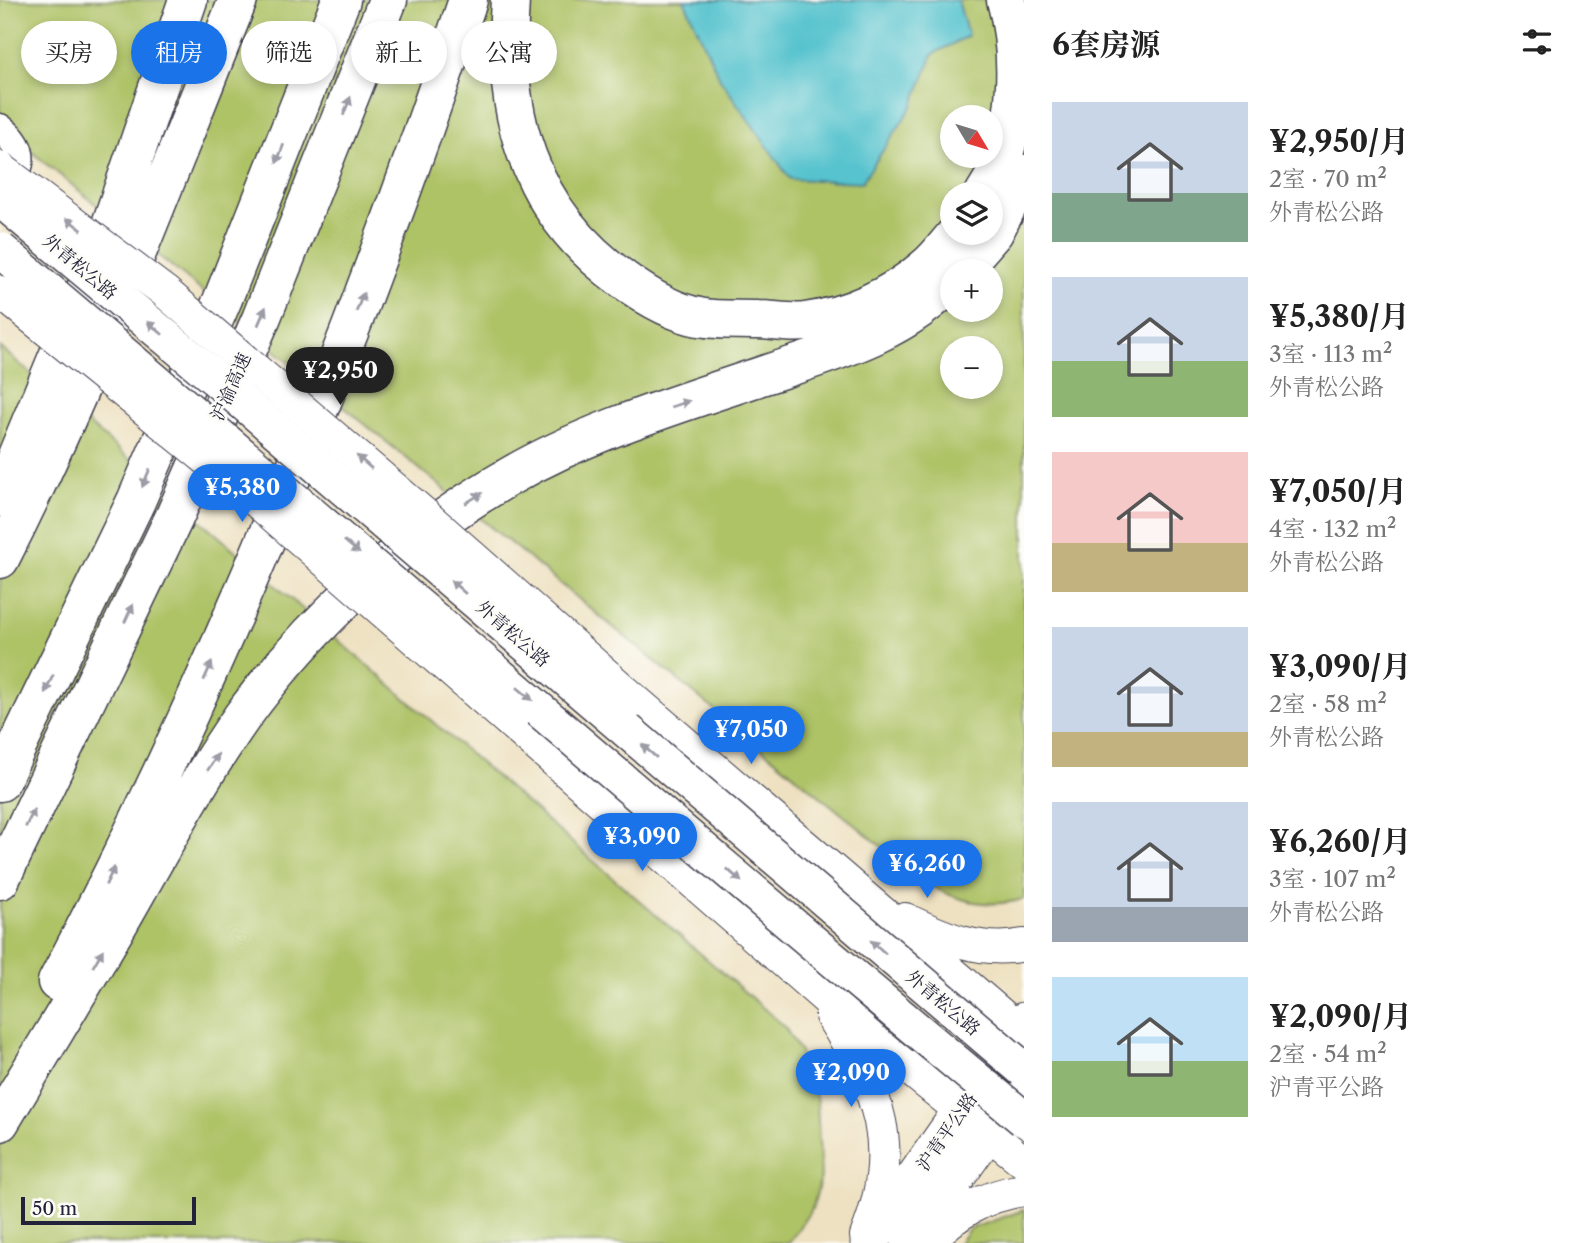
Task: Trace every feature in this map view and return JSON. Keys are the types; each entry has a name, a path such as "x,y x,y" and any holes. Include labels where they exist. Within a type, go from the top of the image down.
{"highway":[{"path":"0,497 104,245 188,0"},
{"path":"0,559 50,460 136,260 238,0"},
{"path":"0,782 142,488 222,301 341,0"},
{"name":"沪渝高速","path":"0,880 174,518 261,319 388,0"},
{"path":"0,1089 68,961 167,761 258,557 408,176 468,0"},
{"path":"510,0 508,33 511,79 520,132 537,183 567,231 607,268 651,299 699,317 805,322 870,304 926,268 946,245"},
{"path":"990,182 1001,162 1015,92 1012,24 1006,0"},
{"path":"970,259 994,232 1024,174"},
{"path":"0,1122 202,778 243,717 280,670 336,608 449,514 512,475 579,441 886,330 940,289"},
{"name":"沪青平公路","path":"869,1243 974,1122 1017,1067"},
{"name":"沪青平公路","path":"910,1243 974,1122"}],"main road":[{"path":"0,168 164,291 424,513 636,701 889,919 1017,1067"},
{"name":"外青松公路","path":"0,198 216,379 1017,1067"},
{"path":"0,250 535,703 847,973 1017,1067"},
{"path":"0,292 225,474 808,984 1024,1162"},
{"path":"832,872 904,918 936,934 963,944 989,947 1024,945"},
{"path":"808,984 847,1008 919,1040 1017,1067"},
{"path":"808,984 859,1061 883,1124 885,1170 864,1243"},
{"path":"926,1243 942,1227 977,1204 999,1193 1024,1190"}],"street":[{"path":"0,128 14,140 20,161 18,171 0,198"}],"green space":[{"path":"0,0 1024,0 1024,899 997,903 973,902 925,882 0,126"},
{"path":"0,347 784,1026 809,1067 817,1102 821,1177 813,1207 789,1243 0,1243"},
{"path":"1024,1210 1024,1243 959,1243 969,1229"}],"water":[{"path":"684,0 958,0 968,36 933,54 913,105 862,182 790,179 720,79"}]}
